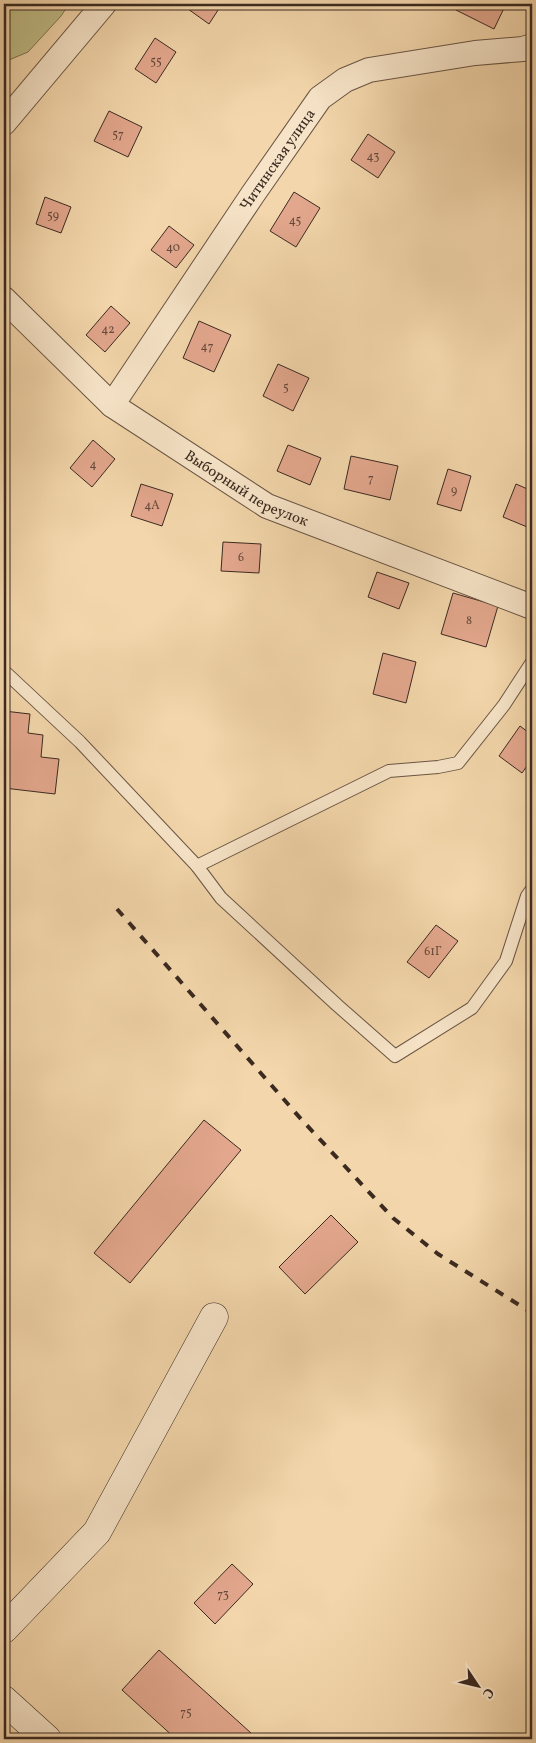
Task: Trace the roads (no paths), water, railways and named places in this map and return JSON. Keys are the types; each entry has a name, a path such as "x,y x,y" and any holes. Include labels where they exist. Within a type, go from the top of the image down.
{"main road":[{"path":"4,1629 97,1532 214,1317"},
{"path":"4,1700 48,1739"}],"street":[{"path":"7,115 104,4"},
{"name":"Читинская улица","path":"112,404 320,98 345,80 369,70 474,54 529,51"},
{"name":"Выборный переулок","path":"4,299 112,404 267,506 532,607"}],"lane":[{"path":"197,866 389,771 438,767 458,763 504,705 532,662"},
{"path":"4,671 80,742 197,866 222,898 395,1056 472,1008 506,961 527,896 532,888"}],"railway":[{"path":"117,909 301,1119 393,1218 438,1254 532,1313"}]}
